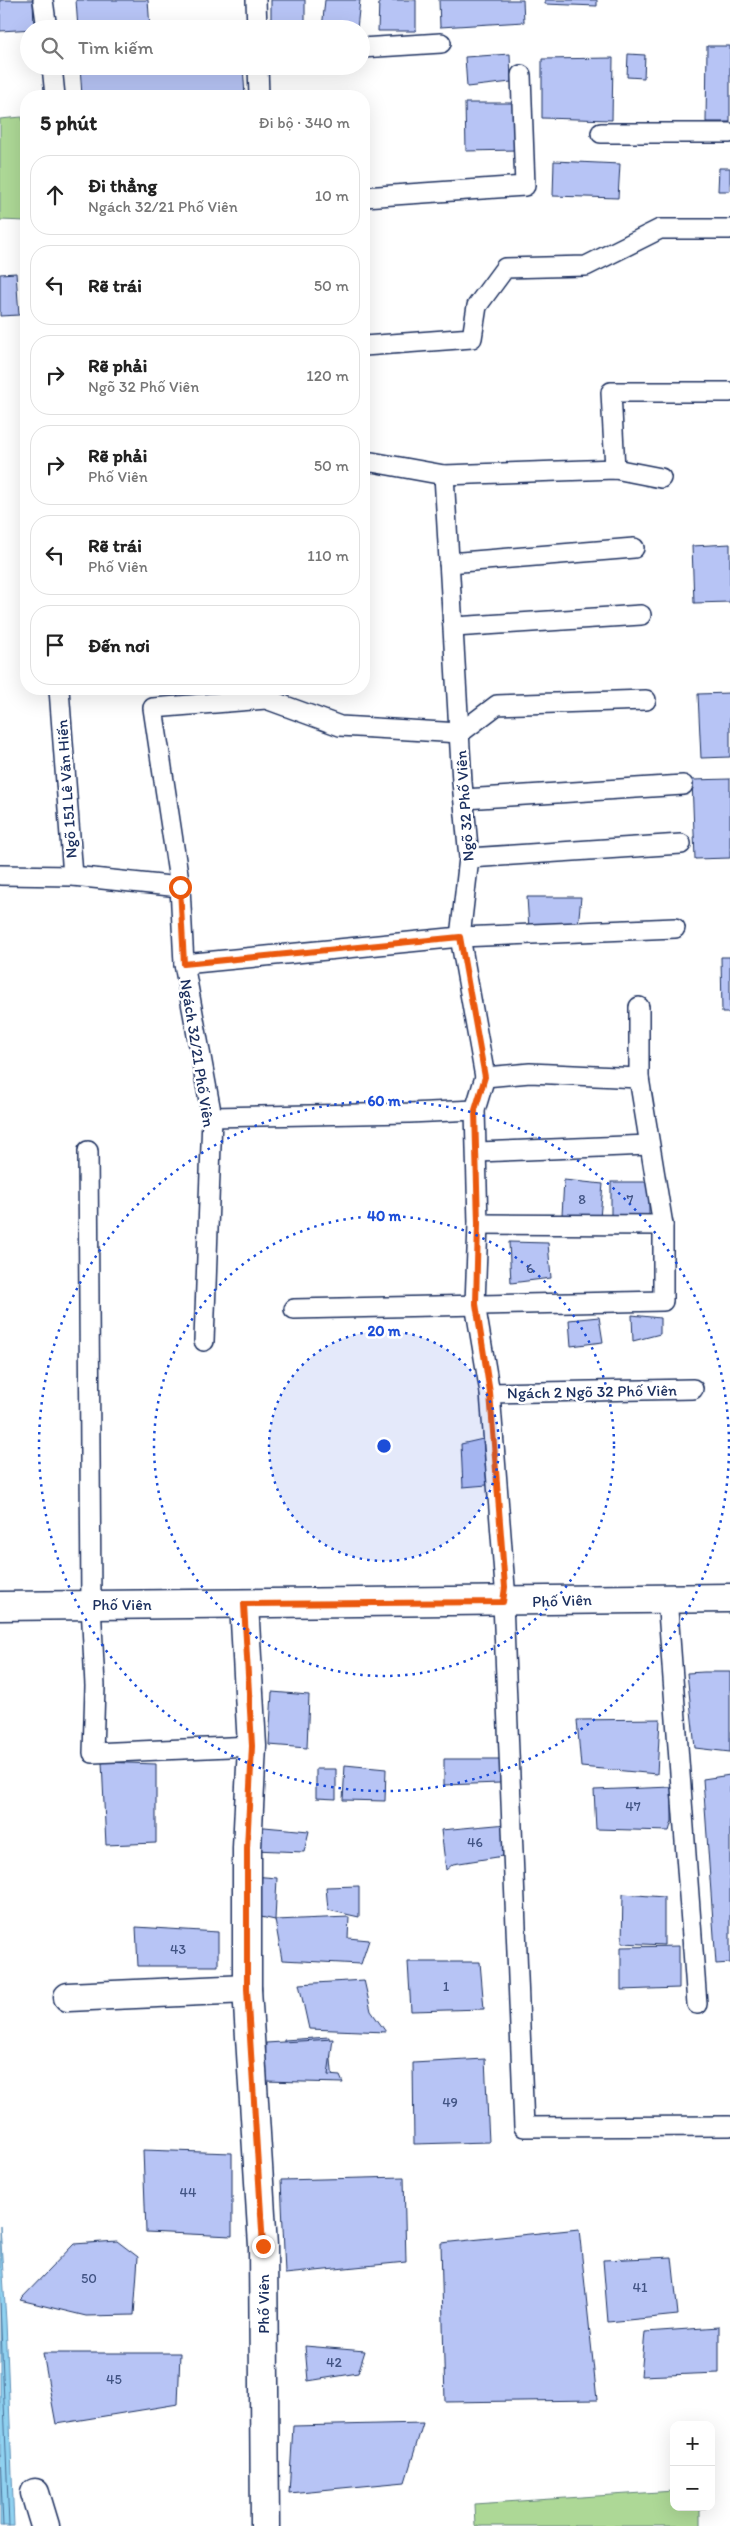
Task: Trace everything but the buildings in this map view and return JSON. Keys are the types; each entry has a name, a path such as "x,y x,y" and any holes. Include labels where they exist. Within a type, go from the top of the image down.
{"street":[{"name":"Phố Viên","path":"5,1606 503,1602 667,1597 730,1598"},
{"name":"Phố Viên","path":"244,1604 252,1746 247,1848 247,1989 263,2246 264,2526"},
{"path":"68,1997 247,1989"},
{"path":"35,2493 45,2526"}],"lane":[{"path":"44,0 46,20"},
{"path":"256,0 256,20"},
{"path":"370,47 441,43"},
{"path":"53,75 54,90"},
{"path":"258,75 259,90"},
{"path":"370,197 525,186 521,75"},
{"path":"601,133 730,133"},
{"path":"370,346 472,338 477,306 505,268 586,266 660,229 730,229"},
{"path":"615,470 611,392 730,392"},
{"path":"370,462 444,475 615,470 661,478"},
{"name":"Ngõ 32 Phố Viên","path":"444,475 464,799 470,858 460,937 485,1077 475,1110 478,1152 476,1304 490,1393 505,1587 503,1602 524,2127 730,2126"},
{"path":"449,563 634,548"},
{"path":"454,628 641,615"},
{"name":"Ngõ 151 Lê Văn Hiến","path":"0,875 72,876 59,695"},
{"name":"Ngách 32/21 Phố Viên","path":"204,1341 212,1117 184,964 180,887 153,708 258,695"},
{"path":"268,695 340,726 460,732 497,705 646,700"},
{"path":"464,799 683,785"},
{"path":"470,858 680,844"},
{"path":"72,876 180,887"},
{"path":"184,964 460,937 675,928"},
{"path":"294,1309 663,1301 663,1225 639,1078 639,1007"},
{"path":"485,1077 530,1073 639,1078"},
{"path":"212,1117 475,1110"},
{"path":"478,1152 649,1145"},
{"path":"88,1151 91,1604 95,1686 94,1753 252,1746"},
{"path":"478,1224 663,1225"},
{"name":"Ngách 2 Ngõ 32 Phố Viên","path":"490,1393 693,1388"},
{"path":"667,1597 697,2004"}],"green space":[{"path":"20,117 20,221 0,220 0,119"},
{"path":"670,2491 670,2511 700,2511 700,2526 475,2526 474,2504"}],"water":[{"path":"0,2226 6,2321 14,2526 0,2526"}],"route":[{"path":"180,887 184,964 460,937 485,1077 475,1110 478,1152 476,1304 490,1393 505,1587 503,1602 244,1604 252,1746 247,1848 247,1989 263,2246"}]}
